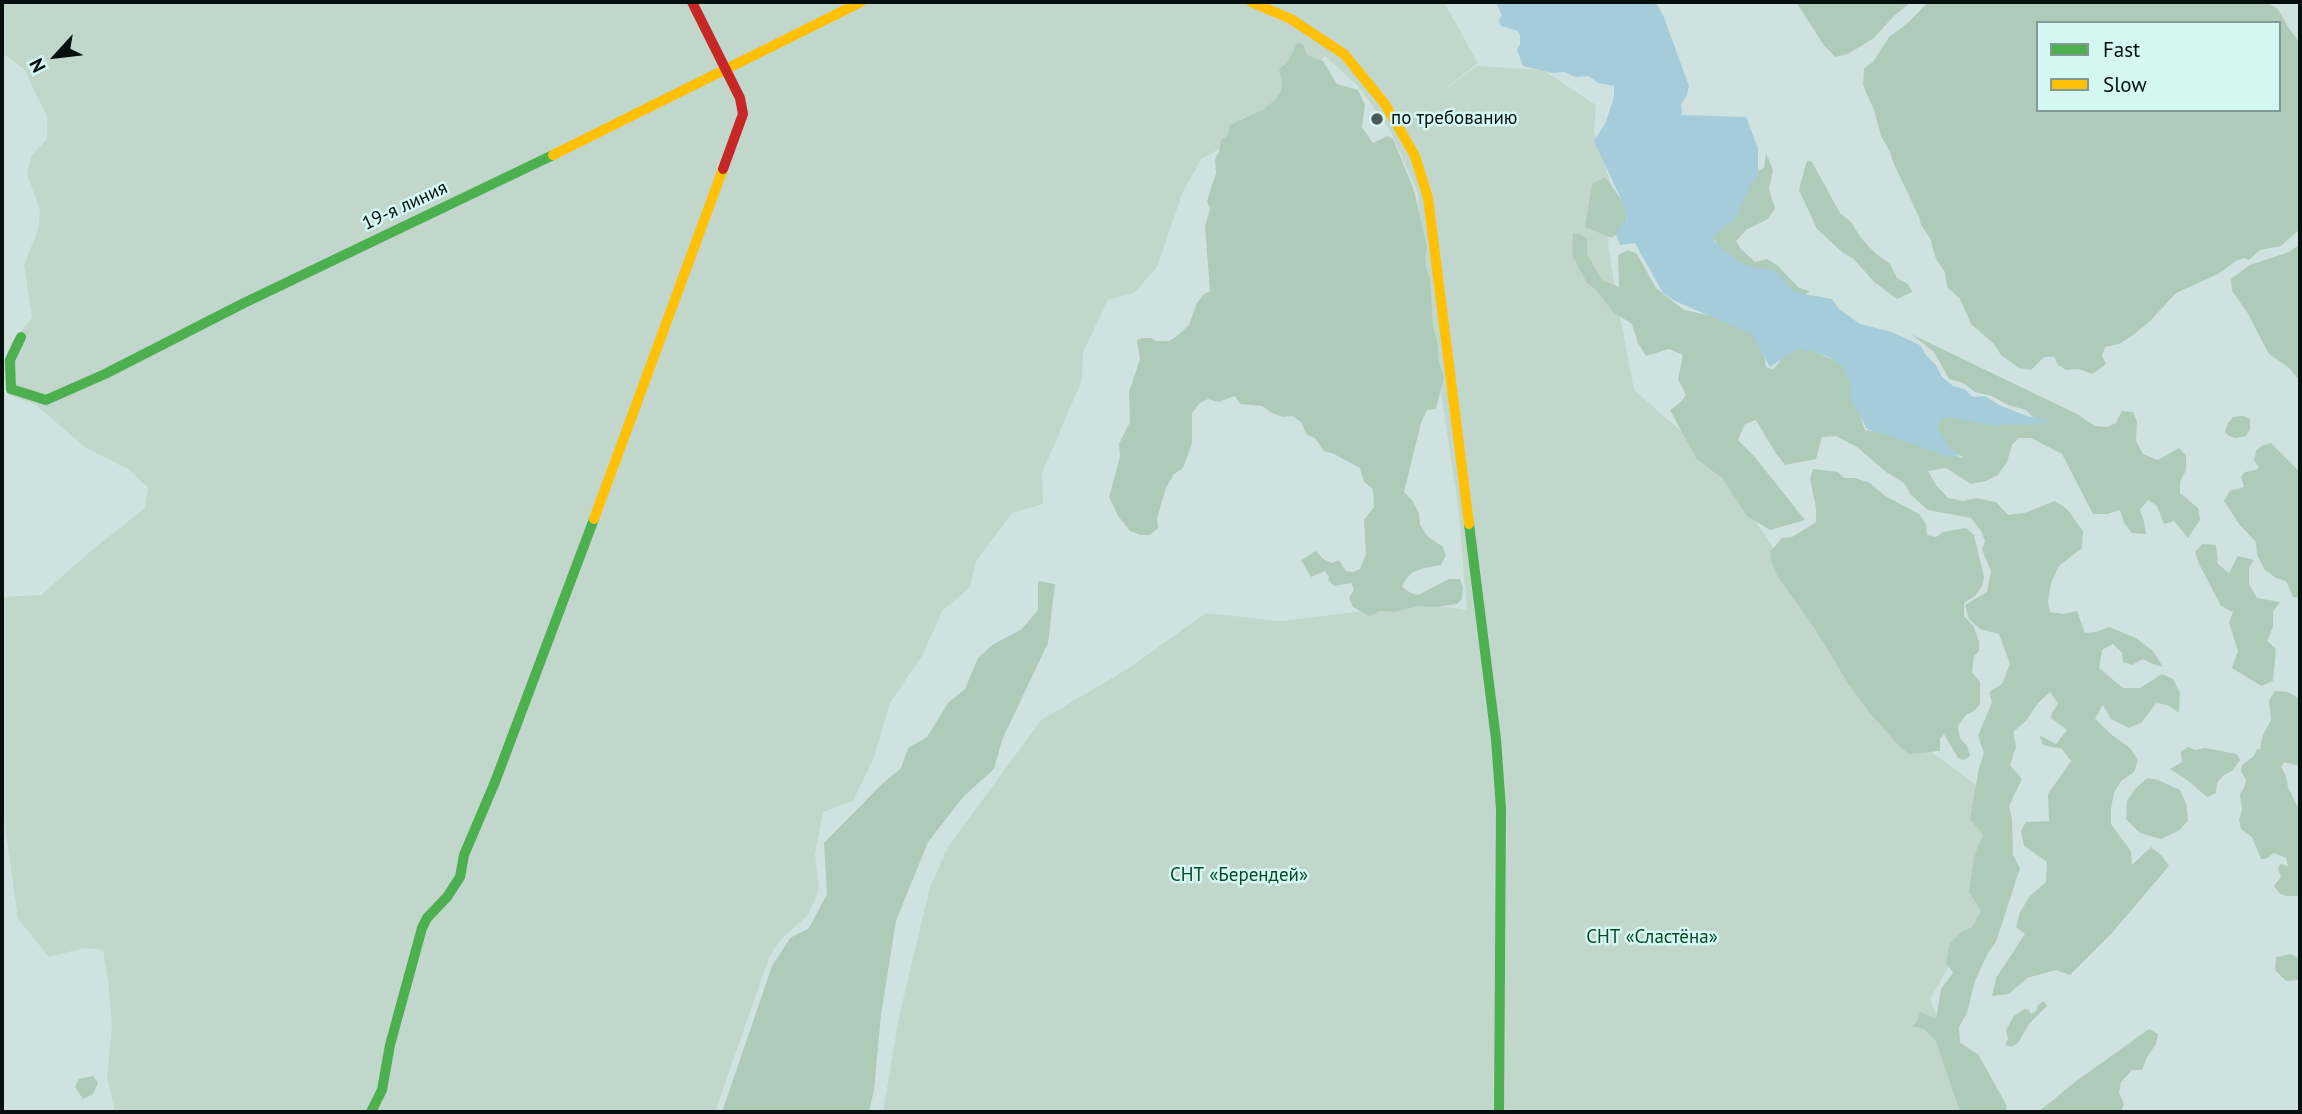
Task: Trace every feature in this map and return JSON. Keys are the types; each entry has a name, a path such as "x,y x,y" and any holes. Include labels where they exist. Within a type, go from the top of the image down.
{"street":[{"path":"371,1112 382,1090 390,1045 422,929 427,918 447,897 460,877 464,855 500,771 743,114 740,98 692,2"},
{"name":"19-я линия","path":"22,337 10,360 11,389 46,400 105,374 291,280 547,158 861,2"},
{"path":"1251,2 1291,19 1344,54 1385,104 1399,126 1415,156 1428,198 1496,739 1501,809 1499,1112"}],"green space":[{"path":"2,2 1444,2 1478,63 1435,97 1477,66 1543,70 1596,105 1594,132 1613,191 1608,244 1634,390 1711,457 1799,585 1849,669 1934,754 1994,798 1990,895 1930,999 1963,1083 1967,1112 883,1112 899,1017 930,887 948,847 1041,720 1129,668 1206,613 1280,621 1424,604 1467,610 1458,505 1421,260 1418,193 1390,130 1358,86 1325,56 1226,145 1201,159 1182,194 1157,267 1134,293 1108,300 1083,352 1082,380 1042,473 1043,504 1012,513 976,561 970,587 942,611 922,656 890,703 874,757 853,801 823,812 815,854 819,889 808,915 782,938 770,955 715,1112 115,1112 107,1077 112,1026 103,950 84,948 49,957 18,919 2,803 2,597 41,595 145,508 148,488 129,470 86,448 36,405 7,394 3,363 12,342 32,318 24,265 38,230 40,211 27,173 32,155 47,139 47,115 25,70 2,53"},
{"path":"1796,2 1911,2 1874,38 1848,54 1835,57 1823,44"},
{"path":"1928,2 2266,2 2278,9 2300,43 2300,229 2281,246 2260,250 2249,260 2244,258 2236,261 2218,274 2176,293 2132,336 2119,344 2105,347 2102,356 2106,364 2092,374 2079,369 2066,370 2058,365 2054,357 2044,357 2031,370 2019,368 2001,355 1993,343 1971,324 1960,299 1947,287 1945,272 1936,259 1930,238 1921,225 1881,136 1863,85 1864,68 1873,62 1889,37 1909,22"},
{"path":"1297,43 1303,44 1307,55 1323,61 1337,84 1358,90 1365,105 1362,127 1373,143 1388,136 1393,139 1414,190 1427,248 1425,257 1430,278 1433,327 1444,377 1436,409 1427,410 1421,423 1404,492 1419,513 1420,525 1428,537 1442,546 1446,555 1441,565 1413,572 1402,587 1418,595 1449,579 1460,579 1463,587 1462,599 1457,604 1418,606 1395,612 1380,611 1369,616 1353,607 1349,598 1354,590 1351,583 1334,586 1325,571 1311,577 1301,560 1316,551 1323,559 1332,563 1339,560 1346,571 1360,569 1366,554 1364,520 1374,507 1373,489 1364,482 1360,468 1324,451 1315,438 1307,435 1301,422 1292,416 1283,417 1272,413 1262,406 1240,404 1235,396 1218,402 1208,399 1200,403 1192,413 1192,443 1183,468 1174,474 1166,488 1157,518 1158,528 1150,535 1130,531 1118,516 1109,497 1120,457 1119,444 1130,422 1129,392 1140,359 1137,340 1151,338 1169,341 1177,336 1189,325 1197,303 1210,291 1205,226 1210,209 1207,201 1216,173 1215,159 1221,140 1228,135 1230,125 1264,109 1276,99 1281,91 1279,69 1287,63"},
{"path":"1766,153 1773,170 1769,189 1775,208 1768,219 1746,230 1736,241 1755,262 1767,259 1777,265 1799,288 1810,291 1803,296 1748,271 1721,251 1715,240 1707,239 1746,178 1764,168"},
{"path":"1808,161 1812,162 1840,213 1851,222 1875,253 1890,264 1897,278 1908,284 1912,292 1897,299 1874,282 1854,259 1843,253 1817,229 1799,190"},
{"path":"1605,177 1627,207 1626,226 1612,238 1585,227 1592,184"},
{"path":"1573,234 1587,238 1587,254 1602,280 1619,287 1618,255 1628,250 1637,254 1656,288 1684,310 1722,318 1747,329 1763,343 1766,367 1773,370 1787,352 1803,347 1845,365 1854,383 1854,398 1865,430 1900,435 1964,458 1937,439 1932,429 1940,416 2038,422 2026,410 1975,392 1963,383 1949,379 1934,352 1911,334 2077,414 2095,426 2107,427 2116,423 2122,411 2133,412 2137,422 2136,441 2143,454 2158,460 2179,448 2186,455 2186,470 2180,482 2180,493 2198,508 2200,520 2188,538 2174,521 2164,524 2157,506 2148,500 2140,510 2146,534 2132,533 2124,523 2120,510 2093,514 2062,454 2031,438 2019,438 2012,445 2007,462 1998,475 1986,481 1971,484 1946,468 1928,471 1948,498 1963,501 1976,498 1996,502 2008,515 2024,513 2055,501 2067,509 2083,531 2082,548 2059,566 2051,583 2048,602 2050,612 2064,614 2077,611 2085,633 2109,627 2136,638 2153,651 2163,667 2143,659 2132,665 2123,662 2122,653 2113,644 2102,650 2099,668 2123,688 2140,688 2162,674 2173,679 2180,693 2179,713 2168,705 2156,703 2141,723 2129,728 2111,719 2103,705 2095,719 2130,748 2138,760 2134,772 2121,781 2114,793 2111,824 2131,851 2132,865 2151,847 2169,866 2111,934 2070,975 2056,970 2027,978 2009,994 1992,996 1996,978 2025,934 2016,927 2020,912 2030,896 2046,882 2047,862 2024,846 2021,831 2026,822 2049,821 2048,794 2071,761 2062,749 2043,745 2039,735 2056,744 2067,730 2050,717 2058,703 2050,692 2013,732 2016,747 2010,765 2022,779 2009,806 2013,855 2020,868 1996,942 1975,981 1967,1013 1959,1027 1960,1043 1978,1054 2007,1106 2005,1112 1960,1112 1936,1041 1925,1030 1912,1026 1917,1022 1920,1012 1936,1019 1941,989 1953,973 1946,962 1950,943 1961,932 1972,927 1981,910 1969,892 1974,857 1983,835 1970,819 1984,753 1978,736 1992,702 1989,692 2002,684 2010,664 1999,634 1980,629 1969,619 1965,605 1987,592 1991,571 1982,550 1985,541 1981,531 1971,518 1928,510 1911,495 1904,483 1886,472 1857,447 1836,436 1822,437 1816,459 1785,465 1756,420 1745,424 1738,440 1805,520 1770,530 1747,516 1723,479 1696,458 1670,410 1686,395 1678,379 1683,355 1669,349 1646,356 1638,343 1632,324 1613,312 1587,283 1572,255"},
{"path":"2300,244 2300,381 2288,367 2269,354 2247,312 2232,291 2231,279 2250,265 2289,252"},
{"path":"2243,416 2250,419 2250,429 2246,436 2229,436 2225,432 2228,423 2233,417"},
{"path":"2271,443 2300,472 2300,598 2293,597 2286,581 2265,570 2257,555 2256,542 2239,524 2224,501 2230,491 2244,487 2241,477 2245,472 2259,467 2254,461 2256,451"},
{"path":"1813,469 1838,472 1844,478 1870,483 1885,496 1919,514 1926,524 1927,535 1936,537 1943,532 1966,528 1974,535 1984,577 1975,596 1964,603 1964,616 1974,627 1979,642 1972,672 1980,682 1980,704 1966,715 1958,726 1960,738 1967,746 1970,756 1964,760 1958,758 1944,734 1940,739 1940,751 1909,754 1900,747 1849,685 1812,624 1778,577 1770,552 1782,538 1792,537 1816,522 1810,479"},
{"path":"2202,544 2216,545 2218,564 2229,573 2238,556 2254,560 2249,568 2249,584 2257,598 2280,602 2273,612 2273,627 2267,641 2276,649 2273,681 2261,686 2232,668 2238,651 2229,623 2233,612 2221,606 2199,564 2195,552"},
{"path":"1038,581 1055,584 1048,643 1002,740 994,769 964,796 928,842 896,921 869,1112 722,1112 772,966 790,938 809,928 827,894 824,843 901,768 908,748 927,737 948,703 965,689 978,658 992,645 1022,629 1038,610"},
{"path":"2275,691 2288,692 2300,699 2300,766 2284,762 2281,767 2300,812 2300,896 2279,893 2274,886 2281,877 2278,869 2280,864 2288,866 2286,858 2274,853 2261,859 2252,837 2241,829 2239,820 2242,810 2240,794 2246,779 2241,772 2242,765 2260,749 2263,735 2271,720 2269,700"},
{"path":"2188,747 2237,754 2240,760 2232,771 2217,783 2216,793 2207,797 2170,769 2182,762 2181,752"},
{"path":"2147,778 2180,790 2186,803 2188,821 2178,831 2161,839 2140,833 2126,819 2127,801"},
{"path":"2291,954 2300,959 2299,980 2286,981 2275,970 2276,957"},
{"path":"2044,1001 2047,1006 2029,1024 2018,1043 2011,1047 2005,1045 2008,1039 2006,1030 2014,1016 2024,1009 2031,1014"},
{"path":"2149,1029 2158,1034 2156,1044 2142,1070 2132,1070 2121,1082 2119,1093 2124,1104 2121,1112 2038,1112 2075,1082"},
{"path":"93,1076 98,1083 93,1094 83,1099 75,1087 79,1079"}],"water":[{"path":"1496,2 1656,2 1689,86 1681,105 1682,115 1746,117 1758,148 1758,176 1751,184 1734,221 1725,225 1712,238 1722,249 1746,266 1776,271 1794,292 1832,299 1839,309 1860,324 1892,332 1920,345 1942,377 1973,397 1985,396 1999,405 2027,416 2051,421 2031,425 1995,426 1948,417 1939,421 1938,429 1949,448 1962,455 1946,457 1867,429 1850,397 1851,384 1843,367 1830,358 1797,349 1770,367 1752,334 1675,301 1663,293 1635,243 1620,245 1616,234 1627,218 1623,203 1594,141 1605,124 1614,97 1614,86 1598,83 1589,76 1576,77 1564,72 1552,73 1523,66 1517,50 1520,44 1518,31 1501,26 1498,20 1502,16"}],"traffic: fast":[{"path":"21,337 10,360 11,389 46,400 105,374 244,303 553,155"},
{"path":"371,1112 382,1090 390,1045 422,928 460,877 464,855 495,782 594,519"},
{"path":"1469,524 1496,739 1501,809 1499,1112"}],"traffic: slow":[{"path":"553,155 861,2"},
{"path":"1251,2 1291,19 1344,54 1385,104 1415,156 1428,198 1469,524"},
{"path":"594,519 723,169"}],"traffic: jam":[{"path":"692,2 740,98 743,114 723,169"}],"place":[{"name":"по требованию","path":"1377,119"}],"park label":[{"name":"СНТ «Берендей»","path":"1239,876"},
{"name":"СНТ «Сластёна»","path":"1652,938"}]}
